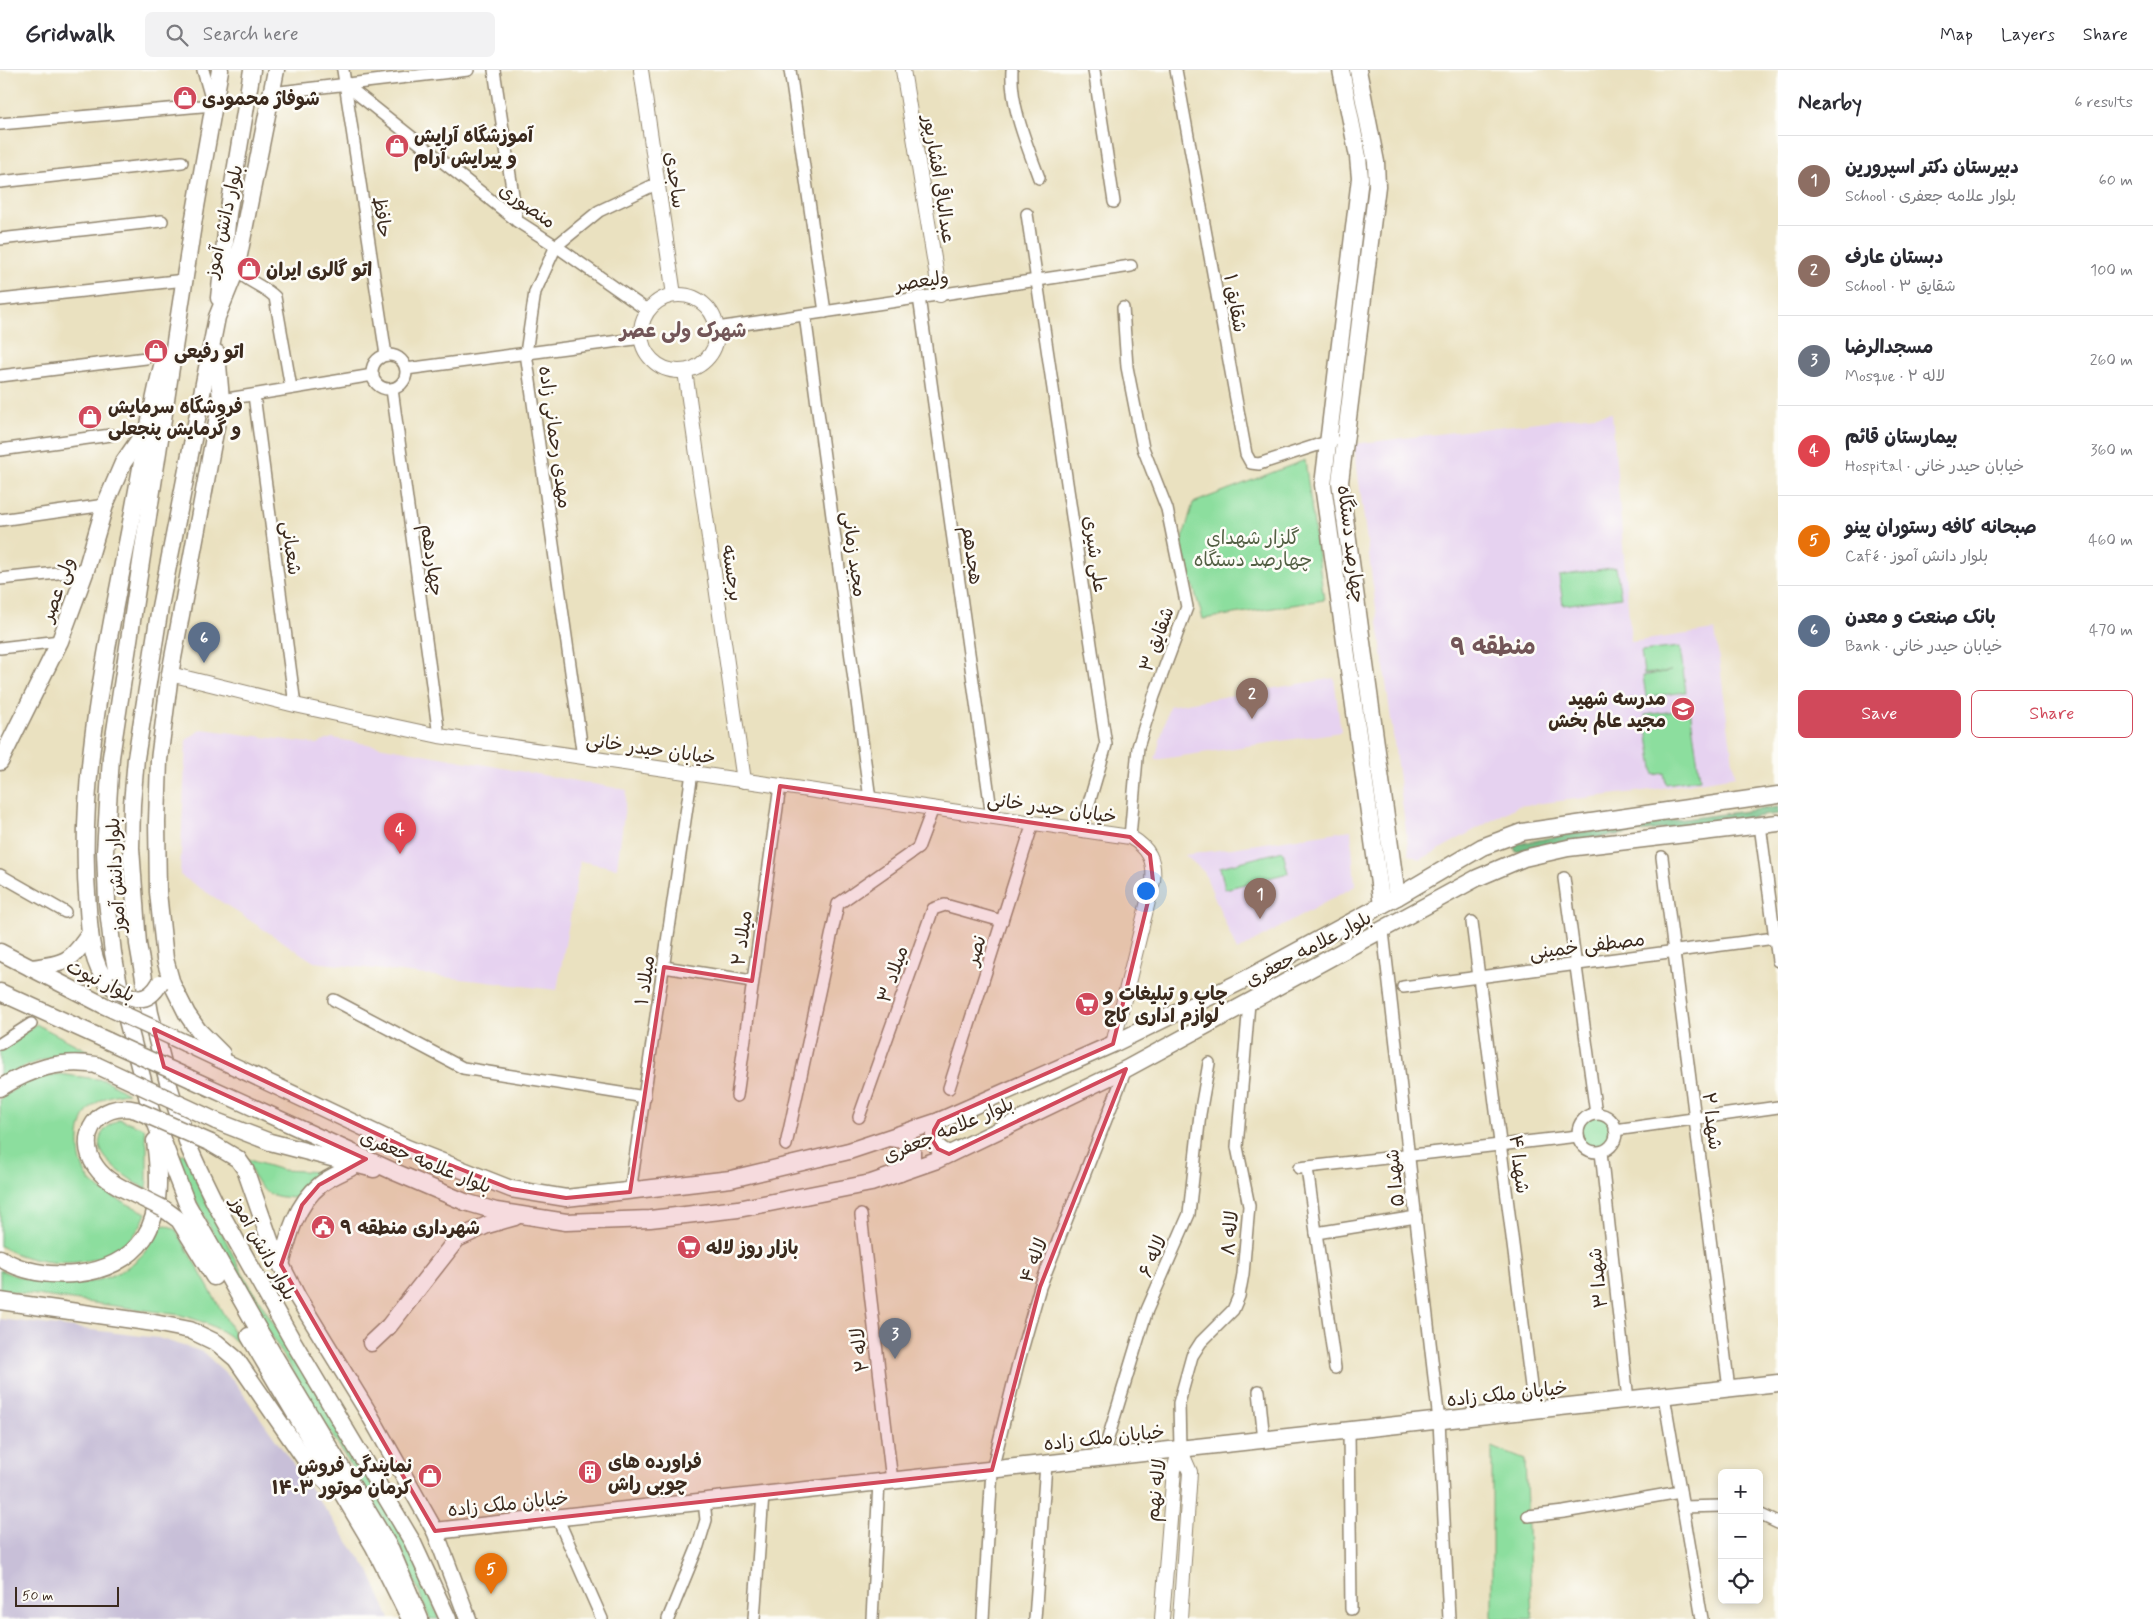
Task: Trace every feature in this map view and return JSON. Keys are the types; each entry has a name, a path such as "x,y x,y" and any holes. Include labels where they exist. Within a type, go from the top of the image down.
{"main road":[{"path":"211,70 213,104"},
{"name":"بلوار دانش آموز","path":"220,70 185,280 111,757 105,852 107,901 113,953 143,1110 203,1236 391,1550 420,1619"},
{"path":"217,317 228,214 252,70"},
{"name":"بلوار دانش آموز","path":"276,70 236,270 217,317 215,336 160,607 136,758 132,804 133,893 138,944 150,1013 169,1086 190,1150 215,1203 291,1338 412,1540 448,1619"},
{"name":"چهارصد دستگاه","path":"1341,70 1358,157 1360,178 1323,485 1382,905"},
{"name":"چهارصد دستگاه","path":"1358,70 1376,162 1377,186 1340,482 1397,897"},
{"path":"165,959 160,983 154,994 142,999 126,996 108,984 96,966 90,933 85,846 88,772 101,680 147,428 167,350 177,335"},
{"path":"215,336 222,400 170,674 159,760 157,822 158,892 165,959 172,984 187,1014 209,1042 234,1065"},
{"name":"ولی عصر","path":"0,762 60,641 86,570 105,505 123,463 147,428"},
{"path":"1323,485 1328,479 1336,479 1340,482"},
{"name":"بلوار علامه جعفری","path":"185,1043 407,1148 511,1189 566,1198 731,1179 849,1151 939,1121 1113,1044 1244,980 1397,897 1482,847 1522,832 1778,795"},
{"name":"بلوار علامه جعفری","path":"0,992 397,1173 465,1202 519,1216 576,1222 650,1219 738,1209 871,1183 949,1154 1126,1070 1477,878 1524,858 1568,848 1778,822"},
{"path":"31,968 58,965 68,961 78,952 90,933"},
{"name":"بلوار نبوت","path":"0,952 103,1005 185,1043"},
{"path":"0,1088 25,1074 47,1066 65,1062 96,1065 216,1121 270,1142 354,1166 397,1173"},
{"path":"410,1619 374,1547 180,1220 164,1209 105,1177 95,1165 89,1152 92,1125 102,1114 116,1108 126,1107 143,1110 238,1159 245,1169 273,1248 298,1298 368,1412 435,1531 468,1619"},
{"path":"0,1258 16,1266 38,1272 64,1275 108,1266 132,1252 150,1226 157,1192 156,1155 143,1110"},
{"path":"939,1121 934,1130 933,1141 938,1150 949,1154"},
{"path":"890,1138 904,1140 912,1148 912,1161 900,1173"},
{"path":"281,1265 289,1234 302,1205 319,1185 354,1166"},
{"path":"371,1344 389,1326 458,1239 486,1225 519,1216"},
{"path":"0,1301 154,1323 190,1330 217,1342 236,1359 309,1465 347,1502"},
{"name":"خیابان ملک زاده","path":"435,1531 1778,1383"}],"street":[{"path":"0,124 213,104 203,70"},
{"name":"حافظ","path":"343,70 386,355"},
{"path":"271,93 422,72 468,70"},
{"path":"494,70 517,222"},
{"name":"ساجدی","path":"641,70 674,296"},
{"path":"790,70 825,312"},
{"name":"عبدالباقی افشارپور","path":"903,70 940,294"},
{"path":"1012,70 1011,81 1024,137 1039,178"},
{"path":"1094,70 1114,202"},
{"name":"شقایق ۱","path":"1176,70 1246,454 1251,463 1259,464 1327,442"},
{"name":"منصوری","path":"345,84 517,222 556,246 648,311"},
{"path":"0,182 182,162"},
{"name":"مهدی رحمانی زاده","path":"583,757 526,353 535,292 556,246 599,210 658,183"},
{"name":"علی شیری","path":"1027,214 1106,745 1081,830"},
{"path":"0,239 162,221"},
{"name":"ولیعصر","path":"717,328 1131,266"},
{"path":"236,270 246,279 268,290 275,297 291,388"},
{"path":"0,300 185,280"},
{"path":"674,296 686,296 697,299 707,306 717,328 713,351 701,364 685,371 673,371 657,363 645,350 642,338 644,320 648,311 664,298 674,296"},
{"name":"هجدهم","path":"919,298 992,817"},
{"name":"شقایق ۳","path":"1123,308 1127,367 1143,448 1166,509 1187,607 1154,696 1138,747 1130,837"},
{"name":"مجید زمانی","path":"805,315 870,799"},
{"path":"406,369 642,338"},
{"path":"386,355 399,358 406,369 403,381 392,388 380,386 373,375 375,362 386,355"},
{"path":"0,376 146,358"},
{"name":"برجسته","path":"685,371 744,781"},
{"path":"222,400 373,375"},
{"name":"چهاردهم","path":"392,388 439,736"},
{"name":"شعبانی","path":"254,394 295,705"},
{"path":"0,450 111,435"},
{"path":"1327,442 1345,437"},
{"path":"0,520 105,505"},
{"path":"0,580 86,570"},
{"path":"0,648 60,641"},
{"name":"خیابان حیدر خانی","path":"170,674 295,705 439,736 1130,837"},
{"name":"میلاد ۱","path":"630,1192 692,773"},
{"name":"میلاد ۲","path":"737,1096 780,786"},
{"path":"786,1145 838,904 918,848 933,808"},
{"name":"نصر","path":"949,1088 1033,823"},
{"path":"1760,825 1778,961"},
{"path":"1113,1044 1154,874 1150,855 1142,844 1130,837"},
{"name":"شهدا ۲","path":"1662,857 1729,1389"},
{"path":"0,875 65,912"},
{"path":"1564,878 1596,1114"},
{"name":"میلاد ۳","path":"859,1117 933,909 945,905 1002,920"},
{"name":"شهدا ۴","path":"1472,922 1534,1410"},
{"name":"شهدا ۵","path":"1383,931 1439,1420 1449,1619"},
{"name":"مصطفی خمینی","path":"1403,987 1775,938"},
{"path":"664,967 752,981"},
{"path":"334,1000 463,1068 645,1097"},
{"name":"لاله ۸","path":"1180,1449 1178,1403 1192,1356 1202,1342 1233,1310 1239,1296 1250,1206 1237,1147 1249,1003"},
{"path":"0,1044 31,1024"},
{"name":"لاله ۶","path":"1102,1458 1147,1310 1189,1214 1200,1114 1209,1063"},
{"name":"لاله ۴","path":"983,1619 992,1470 1018,1364 1040,1287 1126,1070"},
{"path":"1616,1130 1778,1107"},
{"path":"1596,1114 1608,1117 1616,1130 1612,1145 1601,1152 1589,1151 1580,1142 1578,1136 1580,1124 1589,1115 1596,1114"},
{"path":"1335,1368 1316,1233 1303,1168 1578,1136"},
{"name":"شهدا ۳","path":"1601,1152 1628,1400"},
{"name":"لاله ۲","path":"861,1215 885,1481 872,1619"},
{"path":"1316,1233 1416,1216"},
{"path":"1259,1391 1264,1440"},
{"path":"1664,1396 1702,1619"},
{"path":"1349,1430 1351,1609"},
{"name":"لاله نهم","path":"1162,1619 1174,1470 1180,1449"},
{"name":"لاله نهم","path":"1180,1449 1190,1472 1180,1619"},
{"path":"1035,1619 1046,1464"},
{"path":"1528,1516 1564,1512 1680,1492"},
{"path":"754,1619 763,1495"},
{"path":"668,1619 698,1546 706,1520 704,1501"},
{"path":"1682,1507 1718,1506"},
{"path":"1763,1516 1778,1523"},
{"path":"557,1518 602,1619"}],"highlighted area":[{"path":"780,786 1130,837 1150,855 1153,881 1113,1044 939,1121 934,1130 933,1141 938,1149 949,1154 1126,1069 1040,1287 992,1470 435,1531 281,1265 302,1205 319,1185 366,1159 164,1067 154,1029 407,1148 511,1189 566,1198 630,1192 664,967 752,981"}],"shaded area":[{"path":"1612,413 1631,642 1715,630 1735,776 1651,790 1518,806 1420,860 1409,854 1354,444"},
{"path":"1334,678 1341,732 1155,760 1169,706"},
{"path":"202,729 317,744 332,738 627,790 617,868 580,861 557,990 314,962 180,875 186,740"},
{"path":"1351,830 1355,886 1237,951 1204,872 1185,855"},
{"path":"0,1319 158,1338 203,1352 234,1381 369,1571 390,1619 0,1619"}],"green space":[{"name":"گلزار شهدای چهارصد دستگاه","path":"1305,460 1324,600 1203,619 1181,545 1193,503"},
{"path":"1616,567 1621,597 1563,605 1559,576"},
{"path":"1680,647 1686,692 1646,697 1643,676 1671,671 1644,674 1641,651"},
{"path":"1690,709 1700,779 1666,784 1664,773 1654,775 1645,715"},
{"path":"1778,807 1778,814 1570,841 1516,852 1513,845 1574,833"},
{"path":"1283,851 1288,873 1225,889 1220,867"},
{"path":"36,1024 88,1051 42,1060 21,1068 0,1080 0,1050"},
{"path":"59,1074 105,1080 128,1093 106,1098 90,1108 81,1125 79,1136 80,1157 84,1171 92,1183 111,1196 146,1213 136,1232 122,1246 104,1256 83,1261 61,1263 19,1255 0,1246 0,1099 28,1080"},
{"path":"1597,1116 1604,1117 1609,1121 1613,1126 1613,1140 1609,1145 1604,1149 1597,1150 1590,1149 1585,1145 1581,1140 1580,1133 1581,1126 1585,1121 1590,1117"},
{"path":"120,1119 144,1128 147,1146 147,1190 125,1176 106,1158 100,1148 100,1138 106,1129"},
{"path":"185,1154 200,1189 242,1273 335,1421 408,1547 439,1619 430,1619 400,1546 234,1275 192,1192 177,1155"},
{"path":"246,1159 282,1170 321,1172 297,1198 276,1196 263,1189 255,1178"},
{"path":"167,1225 176,1230 241,1345 227,1334 212,1326 180,1315 0,1290 0,1270 35,1281 53,1283 72,1284 108,1277 124,1269 139,1258 149,1247 161,1226"},
{"path":"1492,1447 1525,1460 1532,1619 1492,1619"}],"place":[{"name":"شوفاژ محمودی","path":"185,98"},
{"name":"آموزشگاه آرایش و پیرایش آرام","path":"397,146"},
{"name":"اتو گالری ایران","path":"249,269"},
{"name":"اتو رفیعی","path":"156,351"},
{"name":"فروشگاه سرمایش و گرمایش پنجعلی","path":"90,417"},
{"name":"بانک صنعت و معدن","path":"204,663"},
{"name":"مدرسه شهید مجید عالم بخش","path":"1683,709"},
{"name":"دبستان عارف","path":"1252,719"},
{"name":"بیمارستان قائم","path":"400,854"},
{"name":"دبیرستان دکتر اسپرورین","path":"1260,919"},
{"name":"چاپ و تبلیغات و لوازم اداری کاج","path":"1087,1004"},
{"name":"شهرداری منطقه ۹","path":"323,1227"},
{"name":"بازار روز لاله","path":"689,1247"},
{"name":"مسجدالرضا","path":"895,1359"},
{"name":"فراورده های چوبی راش","path":"590,1472"},
{"name":"نمایندگی فروش ۱۴۰۳ کرمان موتور","path":"430,1476"},
{"name":"صبحانه کافه رستوران پینو","path":"491,1594"}],"district":[{"name":"شهرک ولی عصر","path":"683,330"},
{"name":"منطقه ۹","path":"1493,646"}]}
